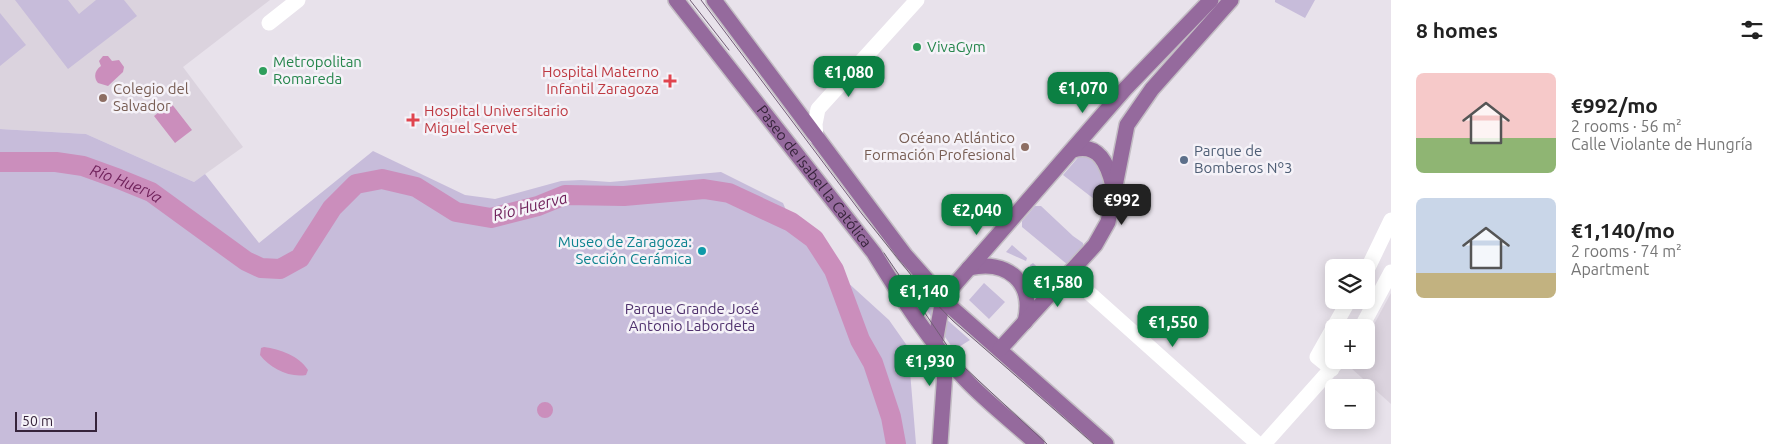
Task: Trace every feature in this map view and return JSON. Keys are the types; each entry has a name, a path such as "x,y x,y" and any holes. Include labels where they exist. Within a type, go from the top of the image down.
{"main road":[{"name":"Paseo de Isabel la Católica","path":"676,0 874,253 899,295 946,357 966,380 1037,444"},
{"name":"Paseo de Isabel la Católica","path":"714,0 905,254 956,313 1106,444"},
{"path":"935,343 944,298 1125,90 1211,0"},
{"path":"1127,125 1149,93 1231,0"},
{"path":"1000,350 1095,245 1104,229 1116,187 1132,105 1155,59"},
{"path":"1073,150 1089,149 1102,157 1110,170 1116,187"},
{"path":"969,268 998,267 1016,278 1023,287 1027,299 1025,322"},
{"path":"940,444 946,357"}],"street":[{"path":"269,23 298,0"},
{"path":"816,138 815,124 818,109 917,0"},
{"path":"793,105 818,109"},
{"path":"1372,259 1391,220"},
{"path":"1366,319 1391,272"},
{"path":"1068,274 1258,444"},
{"path":"1325,343 1317,357 1325,361"},
{"path":"1264,444 1331,369"}],"shaded area":[{"name":"Colegio del Salvador","path":"0,0 270,0 183,67 243,147 194,182 86,134 0,129"},
{"path":"103,56 108,56 112,61 119,60 124,67 123,72 108,86 98,83 95,76 101,66 99,61"},
{"path":"171,103 192,130 175,143 154,116"},
{"path":"1391,293 1391,404 1375,390 1375,379 1363,379 1352,369 1375,369 1375,322"},
{"path":"261,348 283,351 300,361 308,370 306,375 293,375 274,368 260,355"},
{"path":"545,402 551,404 553,410 551,416 545,418 539,416 537,410 539,404"}],"green space":[{"path":"15,0 68,0 79,14 96,0 124,0 137,16 68,69"},
{"path":"1275,0 1315,0 1305,18 1275,2"},
{"path":"0,13 26,45 0,66"},
{"name":"Parque Grande José Antonio Labordeta","path":"0,129 86,134 194,182 205,174 259,243 373,151 465,195 495,199 561,181 610,182 721,172 783,203 791,222 814,239 834,270 889,320 908,347 916,444 0,444"},
{"path":"1081,154 1092,156 1108,179 1103,206 1063,175"},
{"path":"1035,206 1041,206 1083,243 1083,246 1068,265 1022,227 1022,221"},
{"path":"1012,245 1027,258 1026,261 1006,252"},
{"path":"1033,263 1048,277 1044,283 1039,281 1033,273 1030,265"},
{"path":"984,283 1005,302 989,319 969,300"},
{"path":"918,288 936,308 933,320 915,291"},
{"path":"945,318 970,340 954,350 943,334"}],"waterway":[{"name":"Río Huerva","path":"0,162 56,162 83,166 119,179 151,192 246,261 261,268 280,269 300,258 332,208 356,184 382,179 416,187 456,212 491,218 538,206 565,195 624,196 704,189 729,193 791,222 814,239 834,270 860,340 873,363 891,417 896,444"}],"tram line":[{"path":"690,0 729,50"},
{"path":"701,0 862,214 924,291 953,321 1094,444"},
{"path":"884,253 946,344 965,368 1047,444"}],"place":[{"name":"VivaGym","path":"917,47"},
{"name":"Metropolitan Romareda","path":"263,71"},
{"name":"Hospital Materno Infantil Zaragoza","path":"670,81"},
{"name":"Colegio del Salvador","path":"103,98"},
{"name":"Hospital Universitario Miguel Servet","path":"413,120"},
{"name":"Océano Atlántico Formación Profesional","path":"1025,147"},
{"name":"Parque de Bomberos Nº3","path":"1184,160"},
{"name":"Museo de Zaragoza: Sección Cerámica","path":"702,251"}]}
